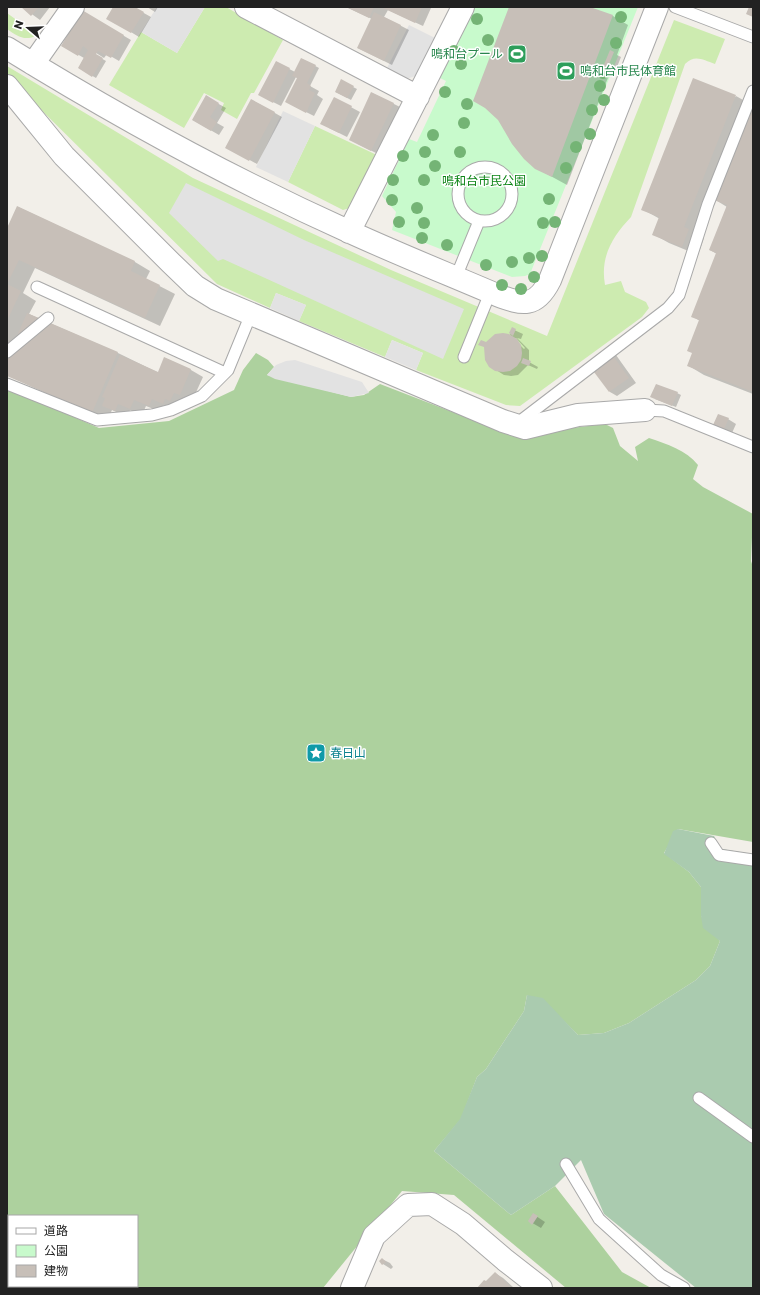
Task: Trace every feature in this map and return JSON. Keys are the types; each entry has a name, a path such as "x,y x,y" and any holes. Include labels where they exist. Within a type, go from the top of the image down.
{"street":[{"path":"33,64 73,7"},
{"path":"246,7 282,15 418,97"},
{"path":"350,232 463,7"},
{"path":"7,48 154,134 350,232 490,293 517,302 528,303 537,298 545,290 657,7"},
{"path":"7,86 64,156 180,272 195,286 216,299 378,369 525,428 578,415 645,410"},
{"path":"352,1288 374,1236 408,1206 432,1204 463,1224 541,1288"}],"lane":[{"path":"675,7 753,37"},
{"path":"515,425 668,308 678,295 708,204 753,91"},
{"path":"482,167 491,168 499,171 511,186 512,196 510,205 505,213 497,218 488,221 479,221 470,217 463,211 459,202 458,193 460,183 472,170 482,167"},
{"path":"456,277 479,221"},
{"path":"37,287 226,373"},
{"path":"464,357 490,293"},
{"path":"7,384 97,420 152,415 171,410 202,396 226,373 231,366 251,314"},
{"path":"7,352 48,318"},
{"path":"645,410 664,411 753,447"},
{"path":"711,843 719,855 753,860"},
{"path":"699,1098 753,1137"},
{"path":"566,1164 599,1219 662,1275 684,1288"}],"green space":[{"path":"205,7 226,7 283,40 254,93 251,93 237,119 221,110 224,103 204,93 184,128 109,85 141,32 177,53"},
{"name":"鳴和台市民公園","path":"471,7 638,7 530,274 525,276 512,277 392,230 396,212 382,196 409,139 417,142 446,81 438,77"},
{"path":"7,13 37,35 25,38 18,36 7,29"},
{"path":"674,20 725,39 715,64 699,59 692,59 685,64 631,217 618,232 606,256 604,265 605,285 621,281 625,292 646,302 649,308 642,317 520,406 506,405 416,370 423,353 392,340 385,357 299,321 306,305 276,293 270,308 217,284 7,76 7,66 193,178 391,270 547,336"},
{"path":"315,126 379,156 356,206 343,210 288,182"},
{"path":"256,353 268,360 274,367 267,375 351,397 364,395 380,384 512,435 605,424 613,428 620,446 638,461 635,447 649,438 682,451 698,465 693,479 703,487 753,514 751,561 753,567 753,842 678,829 664,853 689,872 701,887 701,916 720,941 710,966 696,980 629,1023 604,1033 578,1035 562,1019 527,995 524,1011 486,1069 477,1077 461,1119 434,1151 511,1215 555,1186 622,1272 651,1288 566,1288 454,1195 402,1191 323,1288 7,1288 7,388 99,428 169,421 234,390 243,370"},
{"path":"678,829 714,836 721,849 753,854 753,1288 696,1288 604,1214 581,1160 555,1186 511,1215 434,1151 460,1119 477,1077 486,1069 524,1011 527,995 543,998 578,1035 604,1033 629,1023 696,980 710,966 720,941 703,928 701,916 701,887 689,872 664,854 673,831"}],"shaded area":[{"path":"157,7 205,7 177,53 141,32"},
{"path":"409,25 437,39 419,75 406,79 386,70"},
{"path":"283,111 315,126 288,182 256,167"},
{"path":"186,183 304,240 464,309 443,359 223,259 218,261 169,213"},
{"path":"276,293 306,305 299,321 270,308"},
{"path":"392,340 423,353 416,370 385,357"},
{"path":"295,360 362,382 369,393 351,397 275,379 267,375 276,365 286,361"}],"building":[{"path":"21,7 39,7 31,16"},
{"path":"113,7 135,7 144,12 131,33 106,19"},
{"path":"346,7 374,7 369,18"},
{"path":"381,7 422,7 415,23"},
{"path":"509,7 590,7 613,15 552,177 535,169 524,159 512,144 498,120 485,108 473,101"},
{"path":"749,7 753,7 753,17 746,14"},
{"path":"82,10 124,35 111,58 98,51 96,54 103,58 92,77 78,68 88,50 83,46 78,56 61,46"},
{"path":"374,12 401,25 384,61 357,48"},
{"path":"610,50 614,52 605,74 601,72"},
{"path":"301,58 316,65 307,83 311,86 309,90 315,93 306,113 285,102 297,78 292,76"},
{"path":"276,61 290,68 273,103 258,95"},
{"path":"693,78 736,95 684,227 689,229 682,247 652,235 659,217 641,210"},
{"path":"341,79 354,86 347,98 335,92"},
{"path":"371,92 394,103 371,151 349,140"},
{"path":"206,95 219,103 210,117 217,122 211,131 192,120"},
{"path":"334,97 352,106 339,133 320,124"},
{"path":"251,99 275,112 249,161 225,148"},
{"path":"753,100 753,392 687,366 692,353 687,351 699,320 691,317 716,253 709,250 727,205 714,200"},
{"path":"17,206 135,261 131,271 160,285 145,318 19,260 7,284 7,228"},
{"path":"7,284 21,291 7,321"},
{"path":"27,313 118,352 92,413 7,376 7,359"},
{"path":"512,327 516,329 513,336 509,333"},
{"path":"495,334 509,334 517,339 521,345 522,353 521,360 517,366 510,371 503,372 495,371 489,367 485,360 484,347 478,345 481,340 486,342"},
{"path":"608,349 629,378 609,392 588,364"},
{"path":"120,355 158,372 164,357 191,369 180,395 174,393 170,401 165,399 163,404 152,399 149,406 134,400 130,409 118,404 115,411 102,406 105,398 102,397"},
{"path":"523,358 531,361 529,366 521,363"},
{"path":"656,384 678,392 672,406 650,397"},
{"path":"718,414 729,418 724,429 713,425"},
{"path":"533,1213 538,1216 532,1225 528,1221"},
{"path":"382,1258 386,1262 382,1265 379,1261"},
{"path":"495,1272 512,1288 477,1288 484,1280 486,1281"}],"place":[{"name":"鳴和台プール","path":"517,54"},
{"name":"鳴和台市民体育館","path":"566,71"},
{"name":"春日山","path":"316,753"}]}
